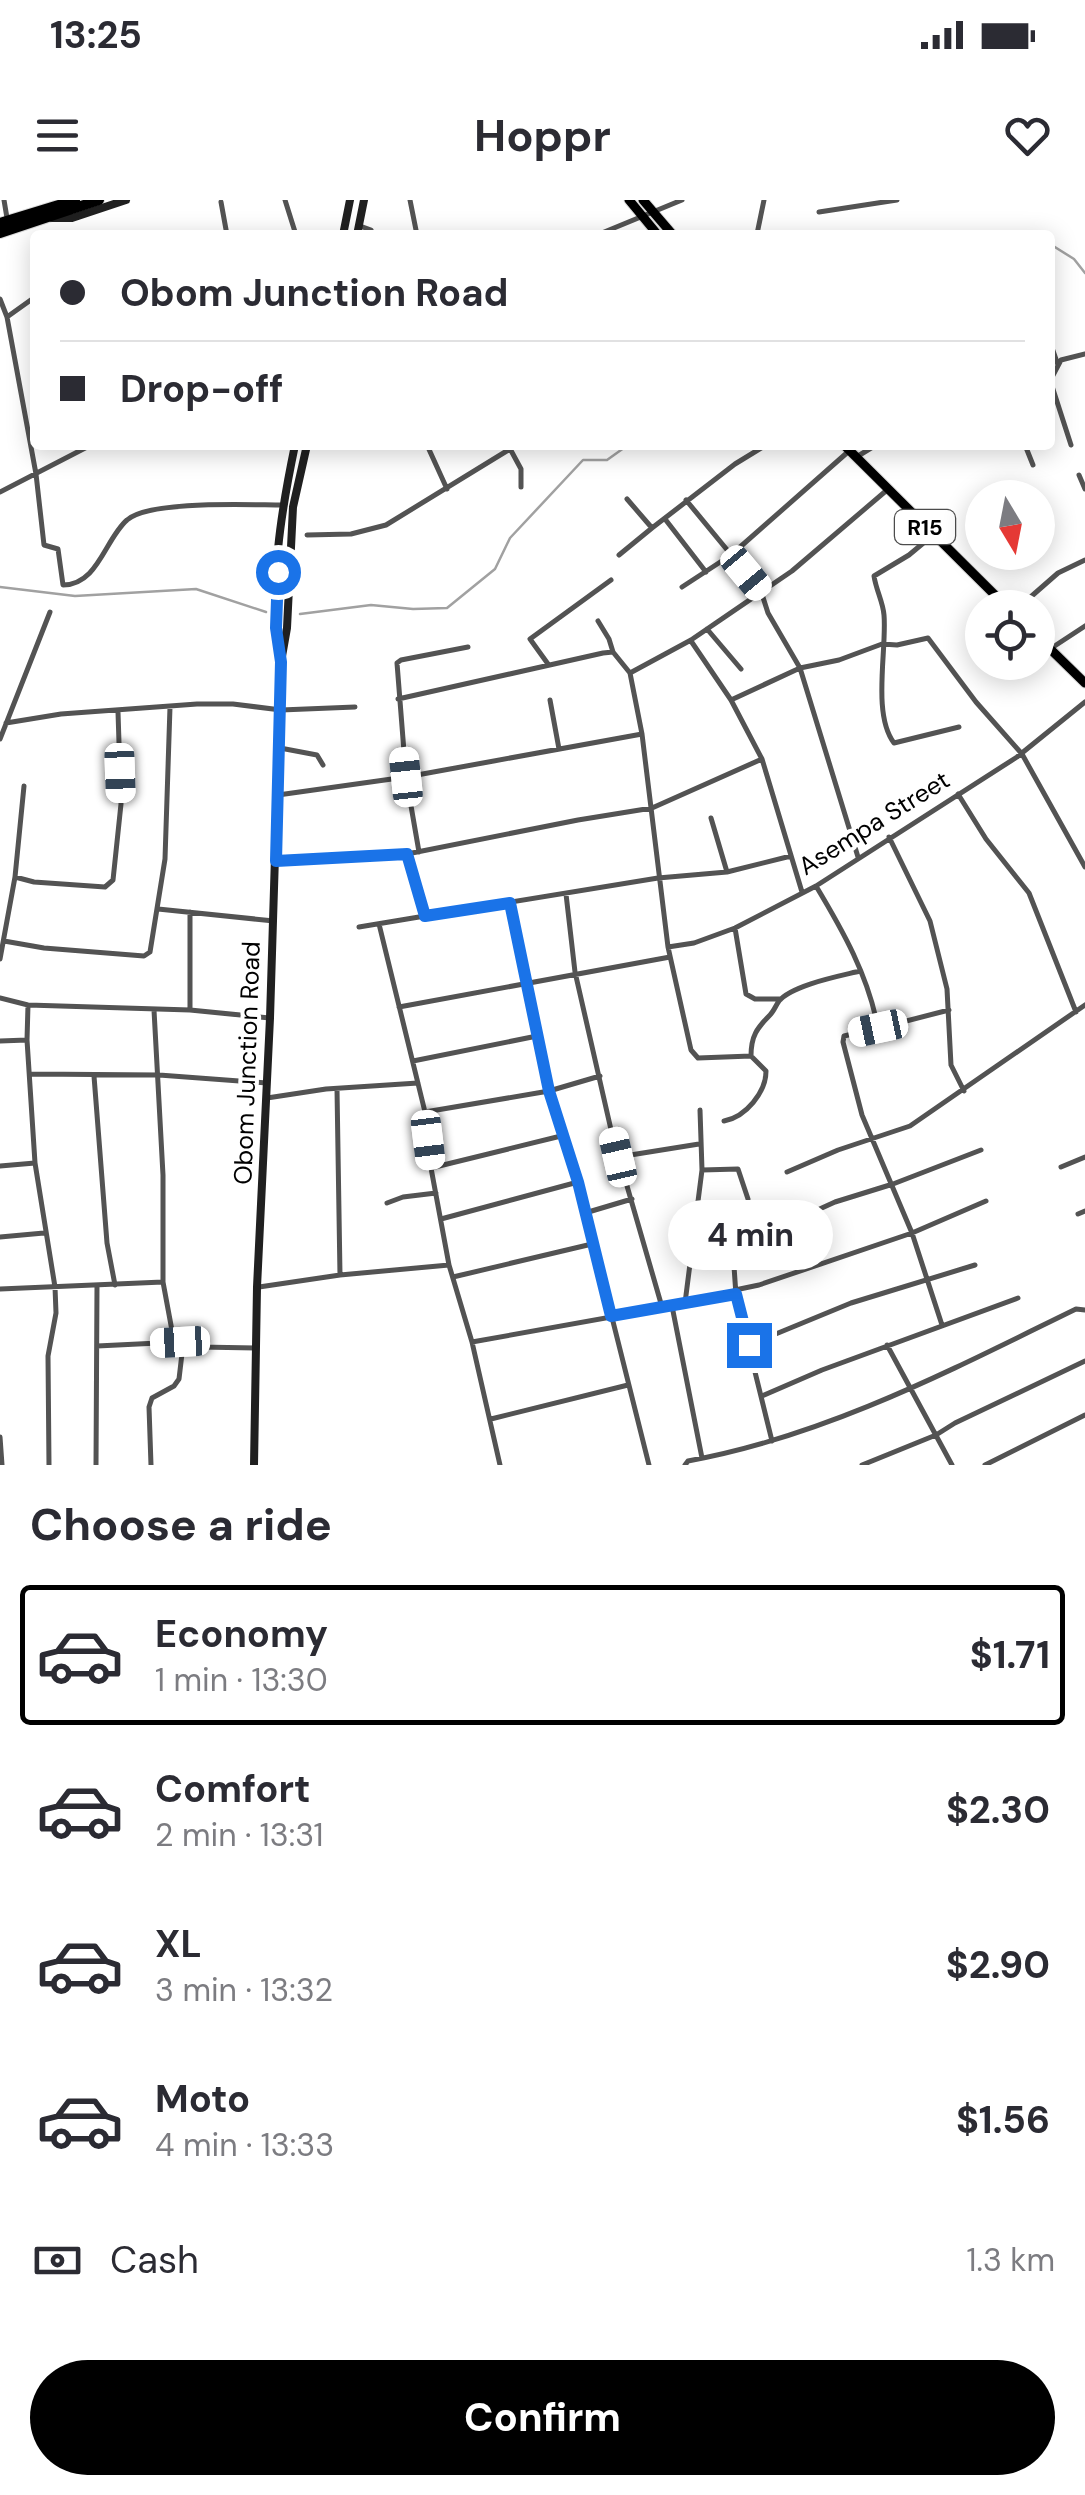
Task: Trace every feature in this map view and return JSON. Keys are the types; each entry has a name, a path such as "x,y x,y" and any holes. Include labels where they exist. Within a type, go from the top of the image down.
{"highway":[{"path":"0,233 75,200"},
{"path":"4,222 94,202"}],"main road":[{"path":"53,200 44,214 72,218 126,200"},
{"path":"344,230 350,200"},
{"path":"358,230 364,200"},
{"path":"629,200 654,230"},
{"path":"644,200 669,230"},
{"name":"Obom Junction Road","path":"281,662 276,628 282,505 295,450"},
{"name":"Obom Junction Road","path":"254,1465 281,662 294,507 306,450"},
{"name":"R15","path":"850,451 990,590"},
{"path":"1055,654 1085,683"}],"street":[{"path":"4,200 4,222"},
{"path":"286,200 295,230"},
{"path":"410,200 416,230"},
{"path":"609,230 682,200"},
{"path":"758,230 764,200"},
{"path":"819,212 896,200"},
{"path":"221,202 226,230"},
{"path":"0,299 30,443"},
{"path":"6,317 30,300"},
{"path":"1055,370 1061,360 1085,354"},
{"path":"1055,356 1058,364"},
{"path":"1055,395 1072,445"},
{"path":"31,450 44,545 58,549 62,582 66,586 81,580 94,568 120,527 133,515 183,506 282,505"},
{"path":"0,492 82,450"},
{"path":"428,450 447,489"},
{"path":"307,535 351,534 386,525 505,450"},
{"path":"511,450 521,468 521,487"},
{"path":"618,555 686,500 759,450"},
{"path":"1027,450 1033,464"},
{"path":"682,587 731,554 850,451"},
{"path":"1080,475 1085,490"},
{"path":"630,673 691,640 761,591 832,539 887,490"},
{"path":"627,500 652,528"},
{"path":"686,500 761,591 768,613 800,668 858,858"},
{"path":"664,518 706,572"},
{"path":"933,534 909,555 874,576 885,620 884,701 894,743 958,727"},
{"path":"1039,590 1058,574 1085,560"},
{"path":"548,664 530,639 611,580"},
{"path":"0,739 50,612"},
{"path":"598,620 612,652 630,673 642,734 668,948 692,1050 698,1058 751,1056 766,1071 764,1084 742,1115 724,1121"},
{"path":"1055,646 1085,626"},
{"path":"707,629 741,670"},
{"path":"731,700 800,668 839,660 882,644 928,638 976,702 1022,754 1085,868"},
{"path":"691,640 731,700 762,759 802,892"},
{"path":"418,852 406,777 398,664 401,660 468,647"},
{"path":"398,698 612,652"},
{"path":"550,700 559,749"},
{"name":"Asempa Street","path":"668,948 734,928 816,886 1022,754 1085,702"},
{"path":"5,720 233,704 280,710 355,707"},
{"path":"4,941 144,956 150,952 165,859 170,707"},
{"path":"15,877 105,887 113,880 121,804 118,712"},
{"path":"278,794 406,777 642,734"},
{"path":"280,748 317,755 323,765"},
{"path":"276,861 407,854 652,808 762,759"},
{"path":"0,959 15,877 24,786"},
{"path":"958,794 1029,893 1076,1012"},
{"path":"710,818 727,872"},
{"path":"889,837 930,921 949,1010 951,1065 964,1091"},
{"path":"407,854 425,916"},
{"path":"359,927 658,878 727,872 791,856"},
{"path":"816,886 849,941 878,1028"},
{"path":"566,894 575,972 618,1157 662,1307"},
{"path":"510,903 549,1091 578,1182 649,1465"},
{"path":"158,909 274,921"},
{"path":"190,912 190,1010"},
{"path":"378,924 425,1112 449,1265 472,1342 500,1465"},
{"path":"734,928 746,994 755,999 780,998 826,979 862,971"},
{"path":"400,1008 670,956"},
{"path":"0,998 28,1005 190,1010 270,1018"},
{"path":"751,1056 752,1037 780,998"},
{"path":"28,1005 35,1163 55,1287 56,1312 47,1375 49,1465"},
{"path":"787,1172 910,1126 1085,1005"},
{"path":"151,1465 152,1398 180,1379 181,1344 174,1336 162,1282 164,1176 154,1010"},
{"path":"942,1325 912,1233 862,1115 843,1042 844,1036 949,1010"},
{"path":"412,1061 538,1036"},
{"path":"0,1041 27,1040"},
{"path":"30,1074 160,1075 267,1083"},
{"path":"94,1076 115,1285"},
{"path":"425,1112 549,1091 600,1076"},
{"path":"267,1098 418,1083"},
{"path":"337,1089 340,1275"},
{"path":"686,1303 702,1170 700,1110"},
{"path":"431,1168 561,1136"},
{"path":"618,1157 700,1144"},
{"path":"772,1441 736,1292 736,1247 835,1202 981,1150"},
{"path":"1061,1168 1085,1156"},
{"path":"0,1166 35,1163"},
{"path":"702,1170 738,1169 748,1200"},
{"path":"440,1219 578,1182"},
{"path":"387,1203 436,1193"},
{"path":"584,1212 632,1199"},
{"path":"472,1342 759,1286 912,1233 986,1200"},
{"path":"0,1237 44,1232"},
{"path":"453,1278 592,1244"},
{"path":"257,1287 449,1265"},
{"path":"749,1345 851,1303 976,1265"},
{"path":"0,1289 162,1282"},
{"path":"96,1465 97,1285"},
{"path":"762,1396 1018,1298"},
{"path":"672,1306 702,1458"},
{"path":"685,1465 688,1461 772,1441 910,1391 1076,1310 1085,1310"},
{"path":"97,1346 181,1344 256,1348"},
{"path":"887,1345 952,1465"},
{"path":"862,1465 936,1435 1085,1361"},
{"path":"491,1419 628,1385"},
{"path":"986,1465 1085,1415"},
{"path":"0,1437 2,1465"}],"waterway":[{"path":"1055,247 1074,259 1085,273"},
{"path":"300,614 371,605 447,608 495,569 510,538 583,460 607,460 621,450"},
{"path":"0,587 75,596 196,589 266,612"}],"route":[{"path":"278,572 276,628 281,662 276,861 407,854 425,916 510,903 549,1091 578,1182 611,1316 736,1294 749,1345"}]}
